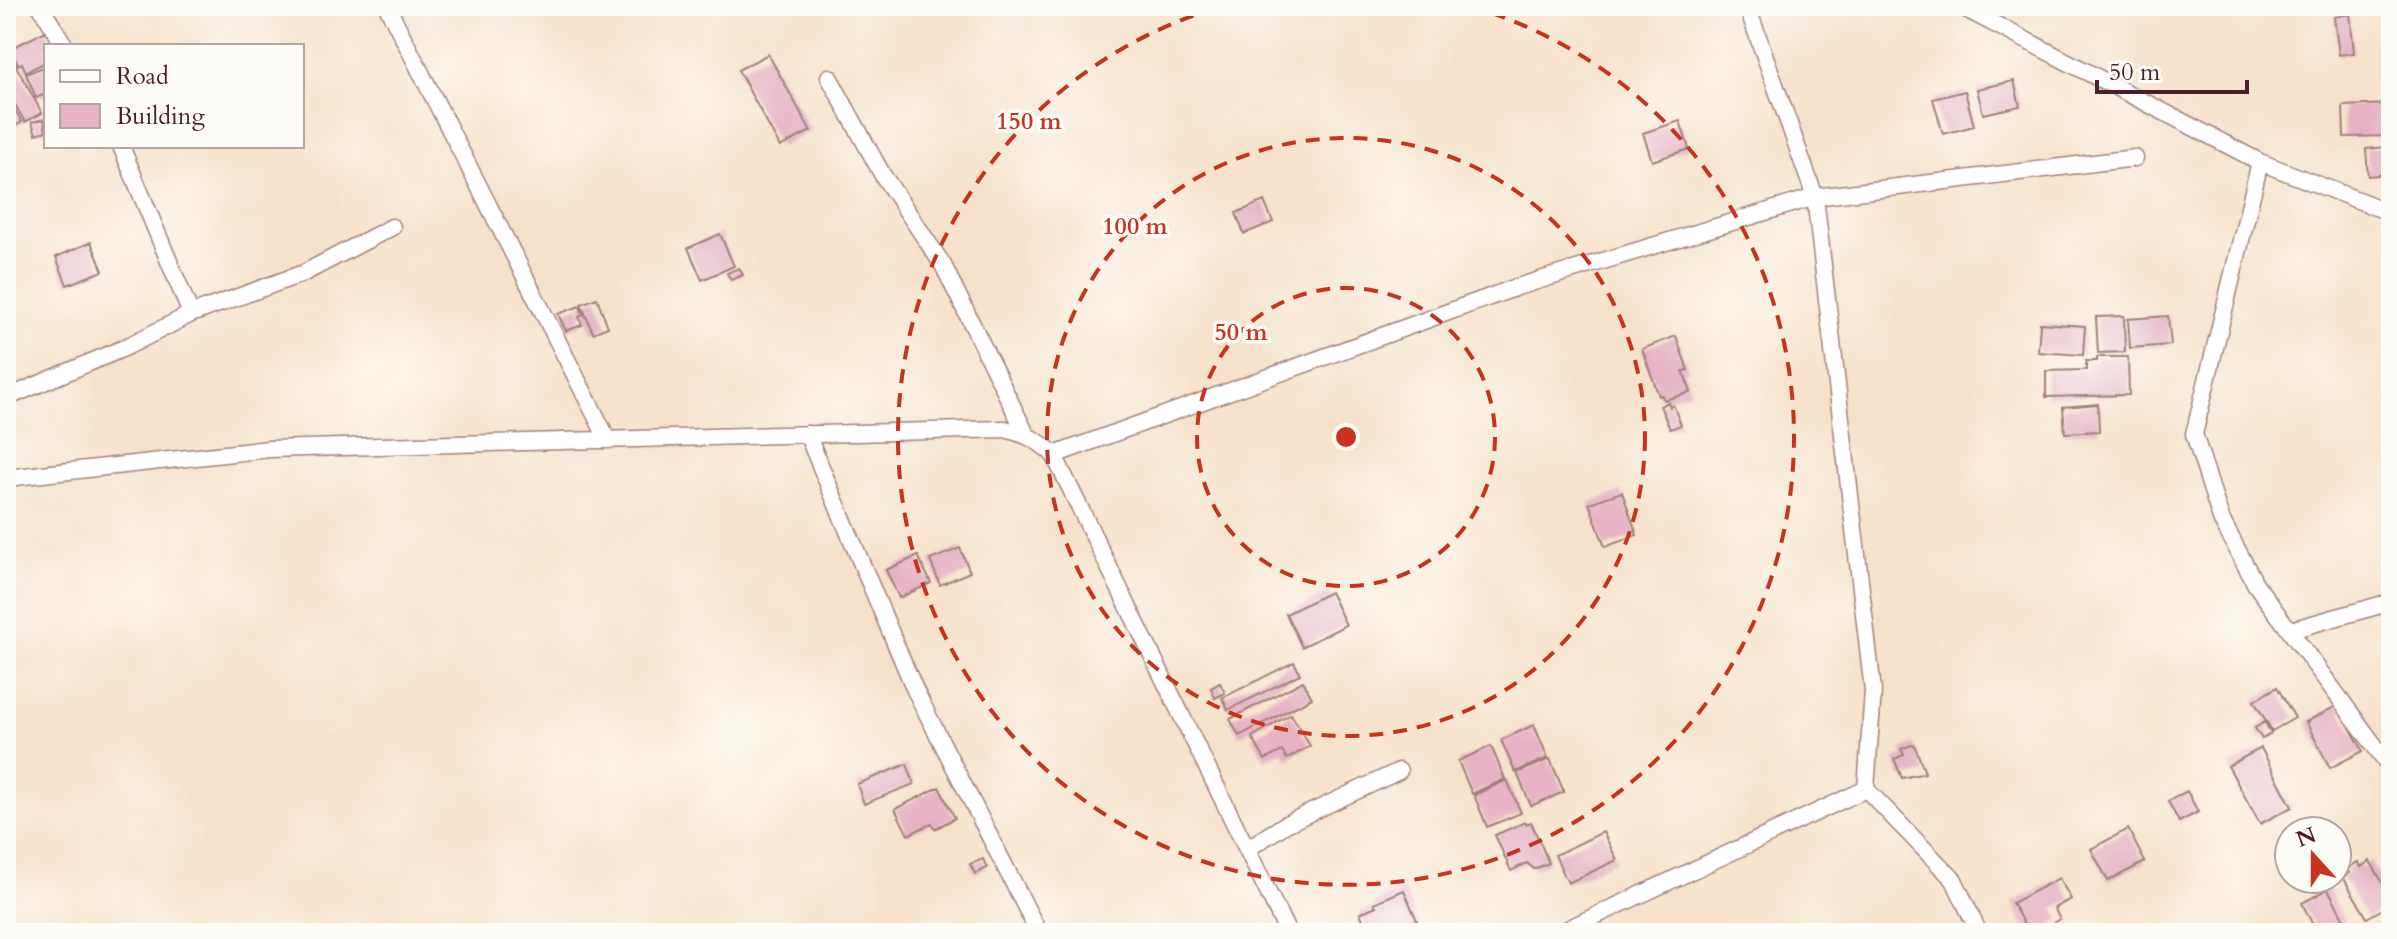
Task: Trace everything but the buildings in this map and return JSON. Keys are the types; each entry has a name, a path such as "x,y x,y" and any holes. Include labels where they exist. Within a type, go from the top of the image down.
{"street":[{"path":"40,6 64,44"},
{"path":"387,6 608,440"},
{"path":"1747,6 1815,197 1873,691 1866,789 1954,880 1979,933"},
{"path":"1960,6 2260,162 2391,213"},
{"path":"829,77 882,174 943,265 1026,434"},
{"path":"122,148 191,314"},
{"path":"1054,455 1517,287 1815,197 2135,158"},
{"path":"2260,162 2194,434 2221,519 2256,585 2391,768"},
{"path":"6,398 124,348 191,314 304,273 392,227"},
{"path":"6,478 269,449 1005,429 1026,434 1054,455 1288,933"},
{"path":"807,434 915,690 1039,933"},
{"path":"2291,630 2391,602"},
{"path":"1247,849 1286,824 1399,771"},
{"path":"1559,933 1866,789"}]}
